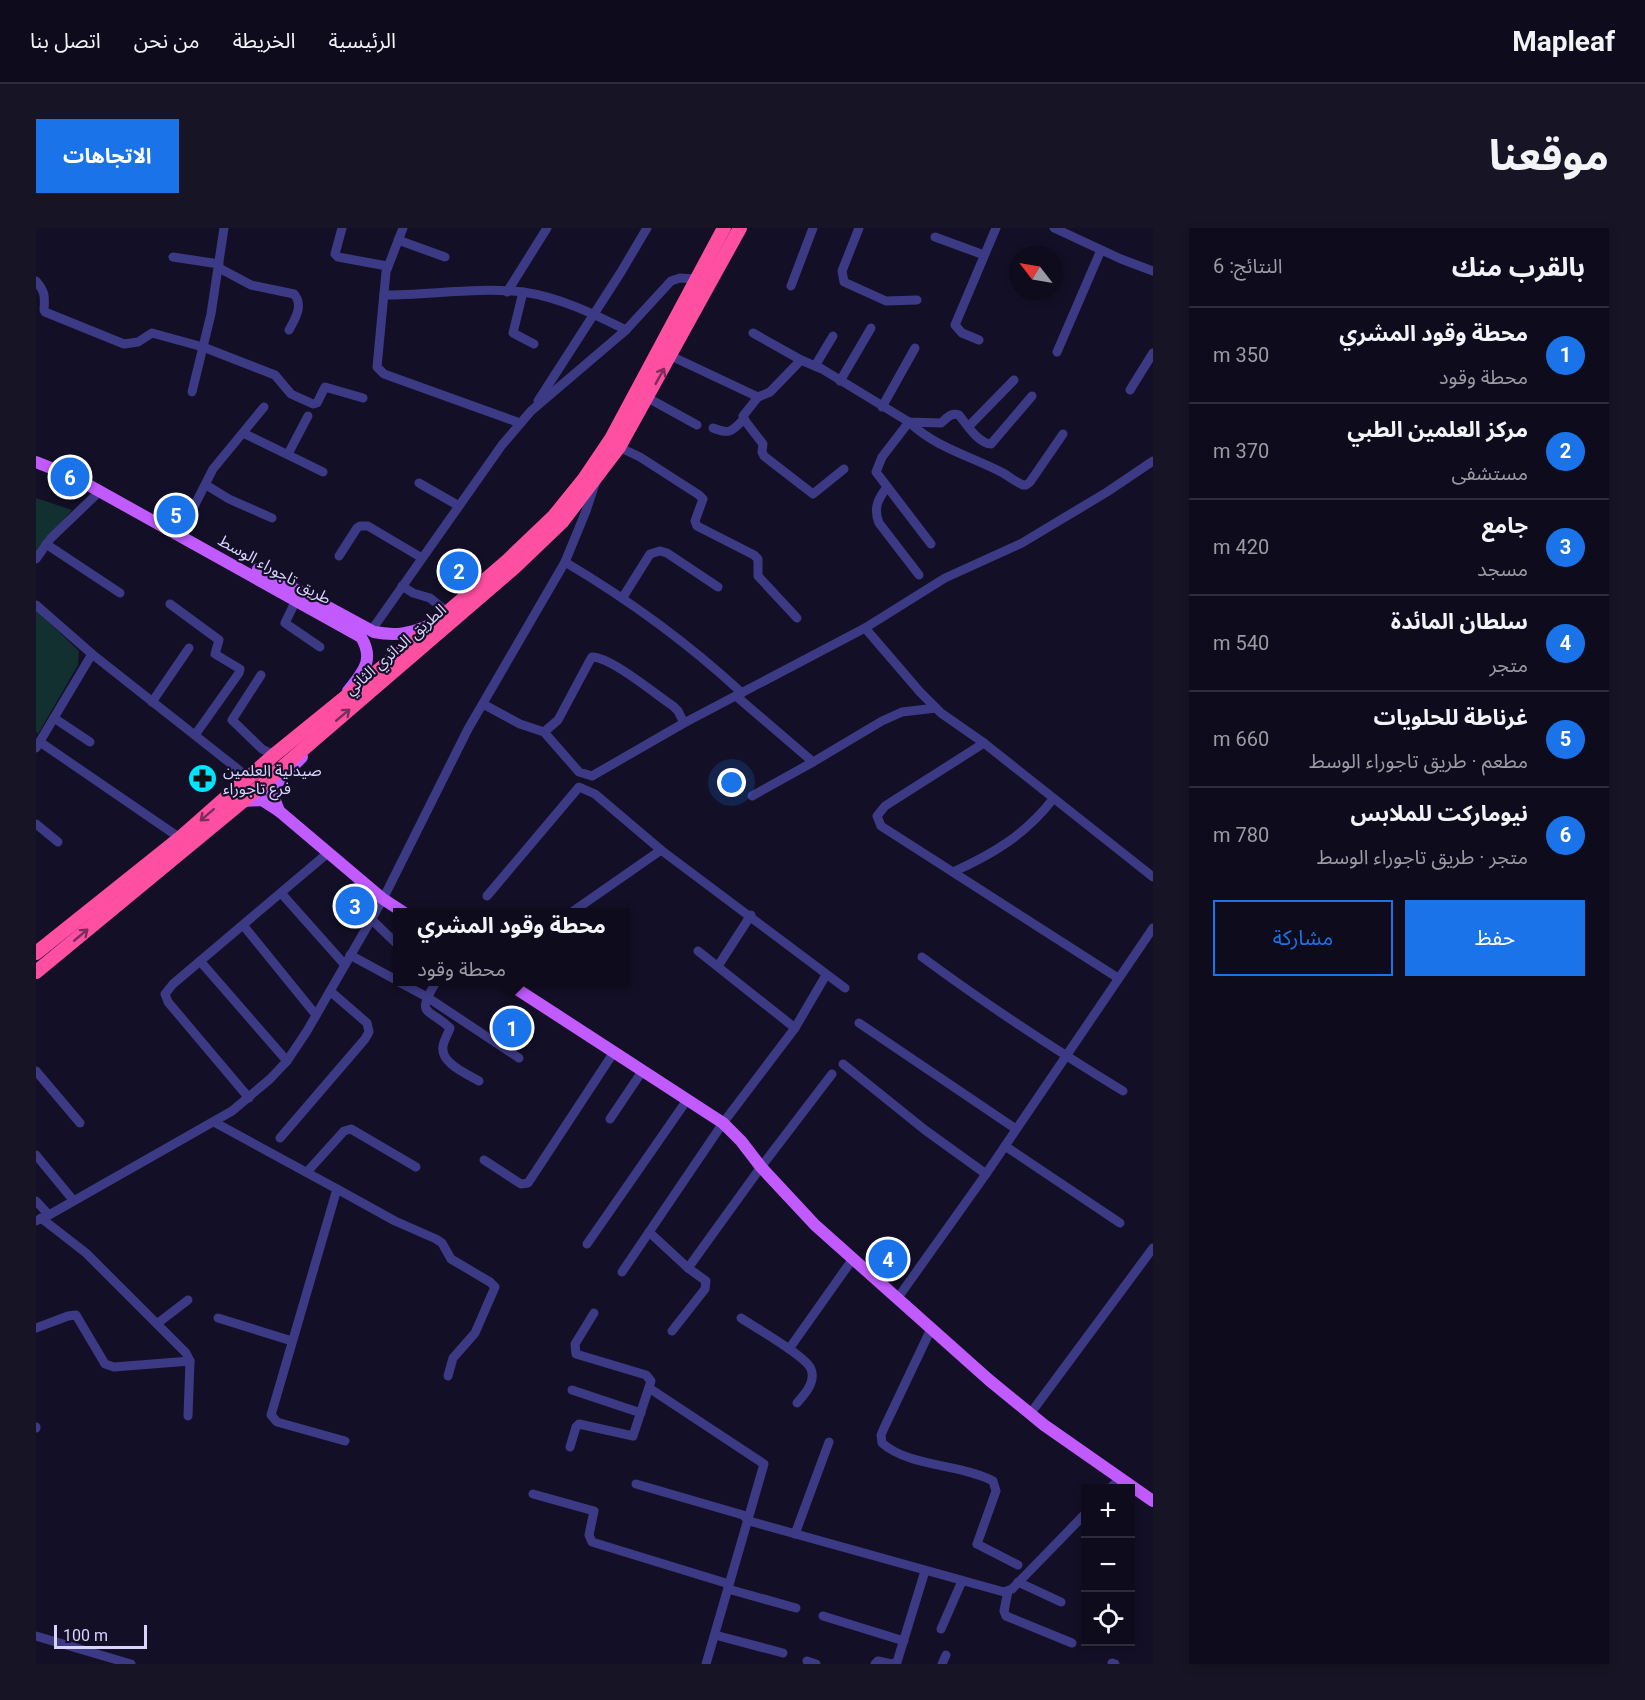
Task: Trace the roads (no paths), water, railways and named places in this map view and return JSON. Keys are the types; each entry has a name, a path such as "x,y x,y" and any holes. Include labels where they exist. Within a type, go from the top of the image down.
{"highway":[{"name":"الطريق الدائري الثاني","path":"41,950 180,838 274,755 447,612 554,516 584,479 611,439 724,228"},
{"name":"الطريق الدائري الثاني","path":"36,972 243,801 515,567 562,522 619,447 740,228"},
{"path":"41,950 54,957"}],"main road":[{"name":"طريق تاجوراء الوسط","path":"36,455 76,470 361,637 366,644 368,654 365,666 336,705"},
{"name":"طريق تاجوراء الوسط","path":"36,462 66,473 100,491 183,528 371,631 388,635 409,634 433,623"},
{"path":"279,811 272,794 273,787 296,765 312,741"},
{"path":"243,801 262,800 279,811 396,908"},
{"path":"514,986 723,1123 815,1225 852,1260 1030,1414 1153,1500"}],"street":[{"path":"192,392 210,321 224,228"},
{"path":"342,228 335,254 338,257 387,266"},
{"path":"403,228 387,266 377,362 379,371 520,423"},
{"path":"507,292 547,228"},
{"path":"531,411 647,228"},
{"path":"791,286 813,228"},
{"path":"859,228 842,271 844,282 886,301 916,300"},
{"path":"979,340 962,333 955,325 996,228"},
{"path":"1054,228 1153,271"},
{"path":"935,237 984,255"},
{"path":"398,240 446,256"},
{"path":"1057,352 1101,250"},
{"path":"173,257 219,266 251,285 294,294 298,298 299,305 289,330"},
{"path":"371,631 502,445 531,411 626,330 671,281 680,278 696,279"},
{"path":"36,281 44,290 46,298 44,310 62,320 124,344 138,342 152,333 203,347 275,375 291,394 313,404 317,403 325,387 363,398"},
{"path":"384,295 524,292 573,306 626,330"},
{"path":"524,292 513,333 534,344"},
{"path":"840,381 872,328"},
{"path":"753,333 815,366 909,422 938,444 1023,485 1030,482 1063,434"},
{"path":"815,366 833,336"},
{"path":"882,407 915,348"},
{"path":"1130,390 1153,353"},
{"path":"671,356 758,397"},
{"path":"713,428 725,433 729,432 744,419 746,412 758,397 770,392 801,360"},
{"path":"969,426 1014,380"},
{"path":"909,422 941,423 954,414 959,415 981,441 990,444 1032,396"},
{"path":"648,398 697,425"},
{"path":"183,528 224,454 264,407"},
{"path":"288,454 308,416"},
{"path":"744,419 763,444 764,456 811,493 816,493 844,469"},
{"path":"909,422 876,467 879,476 931,544"},
{"path":"243,433 323,472"},
{"path":"619,447 699,495 703,499 695,521 698,526 754,555 758,559 758,576 797,618"},
{"path":"483,705 520,724 544,732 579,772 592,776 684,723 865,628 945,578 1022,543 1107,492 1153,460"},
{"path":"42,1218 214,1122 249,1098 287,1061 383,899 468,729 565,562 596,480"},
{"path":"419,483 459,506"},
{"path":"206,485 229,499 272,518"},
{"path":"887,487 877,503 879,523 920,575"},
{"path":"36,559 46,544 100,491"},
{"path":"339,556 357,528 368,525 422,558"},
{"path":"46,544 120,593"},
{"path":"623,597 650,554 660,551 667,553 718,588"},
{"path":"565,562 623,597 675,636 813,762"},
{"path":"402,586 430,598 447,612"},
{"path":"296,600 285,624 320,647"},
{"path":"170,604 219,640 215,654 240,669 195,735"},
{"path":"36,605 92,654 249,778"},
{"path":"865,628 936,708 984,743 1153,877"},
{"path":"152,702 189,648"},
{"path":"92,654 38,745 180,838"},
{"path":"544,732 558,720 592,657 612,664 673,706 684,723"},
{"path":"261,675 231,720 262,749 274,755"},
{"path":"752,796 882,721 902,712 936,708"},
{"path":"54,718 90,742"},
{"path":"984,743 885,806 877,816 880,826 1118,978"},
{"path":"487,896 579,787 595,794 661,850 751,915 845,988"},
{"path":"953,873 1013,839 1039,818 1053,799"},
{"path":"36,824 58,842"},
{"path":"578,908 661,850"},
{"path":"249,1098 166,997 166,990 329,852"},
{"path":"281,892 345,965"},
{"path":"718,966 751,915"},
{"path":"371,919 393,940"},
{"path":"243,925 316,1015"},
{"path":"897,1299 986,1174 1153,928"},
{"path":"698,951 795,1028"},
{"path":"350,955 393,978"},
{"path":"922,957 992,1008 1123,1091"},
{"path":"200,961 287,1061"},
{"path":"622,1272 723,1123 795,1028 826,975"},
{"path":"407,986 519,1058"},
{"path":"433,986 427,997 426,1007 430,1015 450,1028 443,1045 444,1056 453,1065 479,1081"},
{"path":"280,1138 369,1032 367,1023 330,991"},
{"path":"860,1023 1016,1129"},
{"path":"484,1160 521,1184 528,1183 614,1052"},
{"path":"843,1064 986,1174"},
{"path":"610,1119 643,1070"},
{"path":"36,1071 80,1123"},
{"path":"688,1268 832,1074"},
{"path":"587,1244 687,1100"},
{"path":"214,1122 395,1221 442,1243 451,1259 495,1287 475,1334 453,1358 448,1376"},
{"path":"307,1172 344,1131 351,1129 416,1167"},
{"path":"1005,1146 1120,1223"},
{"path":"36,1155 73,1200"},
{"path":"337,1189 271,1417 277,1422 345,1441"},
{"path":"36,1201 42,1218 86,1253 186,1353 190,1361 188,1416"},
{"path":"649,1232 688,1268 706,1281 706,1285 672,1331"},
{"path":"1030,1414 1153,1248"},
{"path":"789,1349 852,1260"},
{"path":"158,1323 188,1300"},
{"path":"570,1447 576,1426 579,1424 633,1436 651,1380 649,1377 576,1354 576,1344 594,1313"},
{"path":"36,1328 76,1315 105,1364 114,1367 190,1361"},
{"path":"218,1318 292,1341"},
{"path":"741,1318 806,1362 811,1370 810,1385 796,1403"},
{"path":"931,1329 884,1428 881,1435 882,1443 919,1461 962,1470 993,1482 996,1491 977,1544 1018,1564"},
{"path":"649,1388 763,1462 764,1467 749,1521 706,1664"},
{"path":"572,1390 641,1413"},
{"path":"795,1534 829,1442"},
{"path":"1114,1484 1121,1478"},
{"path":"636,1485 743,1515 749,1521 998,1592 1008,1591"},
{"path":"533,1494 594,1511 589,1535 592,1542 796,1608"},
{"path":"1072,1643 1006,1616 1004,1611 1008,1591 1081,1518"},
{"path":"875,1664 881,1660 895,1664 925,1571"},
{"path":"940,1629 962,1581"},
{"path":"1017,1582 1061,1602"},
{"path":"823,1616 904,1641"},
{"path":"715,1635 783,1653"},
{"path":"36,1636 131,1664"}],"place":[{"name":"نيوماركت للملابس","path":"70,477"},
{"name":"غرناطة للحلويات","path":"176,515"},
{"name":"مركز العلمين الطبي","path":"459,571"},
{"name":"صيدلية العلمين فرع تاجوراء","path":"202,779"},
{"name":"جامع","path":"355,906"},
{"name":"محطة وقود المشري","path":"512,1028"},
{"name":"سلطان المائدة","path":"888,1259"}]}
